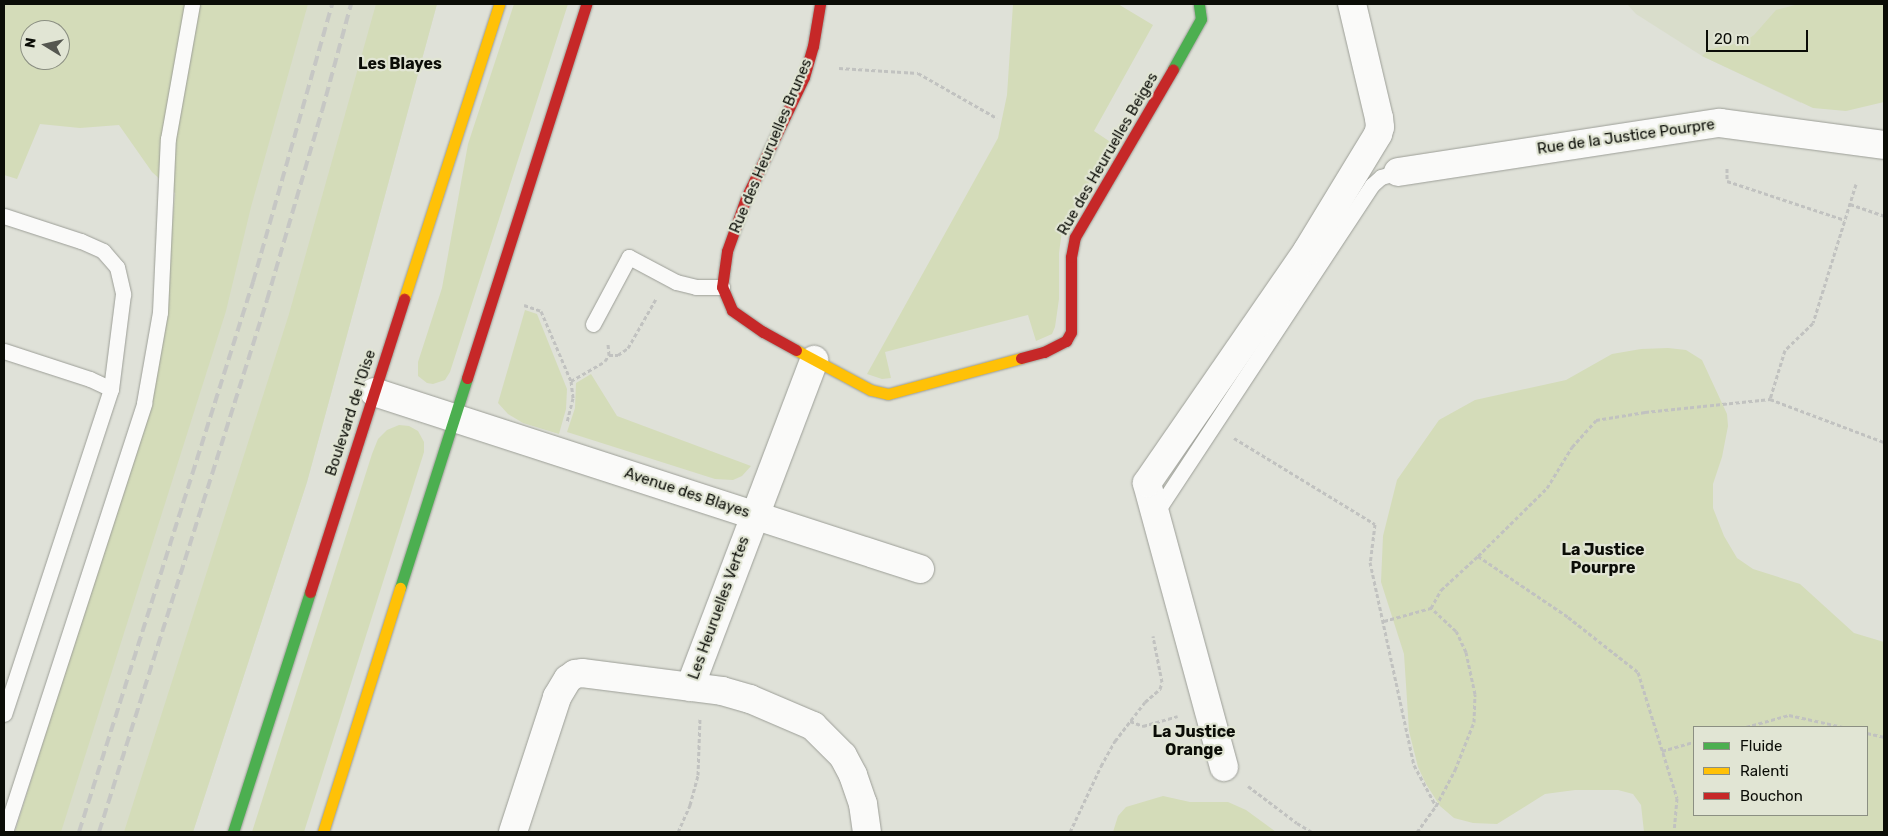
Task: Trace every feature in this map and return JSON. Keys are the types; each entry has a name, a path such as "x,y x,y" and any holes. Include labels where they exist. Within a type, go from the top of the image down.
{"main road":[{"name":"Boulevard de l'Oise","path":"234,832 499,4"},
{"path":"323,832 586,4"},
{"name":"Rue des Heuruelles Brunes","path":"722,287 727,251 746,198 798,91 809,61 820,4"},
{"name":"Rue des Heuruelles Beiges","path":"814,360 871,390 888,394 1044,352 1066,341 1072,324 1071,257 1075,237 1197,28 1202,10 1199,4"},
{"path":"722,287 727,303 740,316 814,360"}],"street":[{"path":"1224,767 1147,483 1306,251 1378,134 1380,127 1379,118 1352,4"},
{"name":"Rue de la Justice Pourpre","path":"1398,172 1720,123 1884,145"},
{"name":"Les Heuruelles Vertes","path":"696,688 754,515 814,360"},
{"name":"Avenue des Blayes","path":"374,392 920,569"},
{"path":"513,832 557,697 568,679 575,674 582,673 696,688 750,699 787,713 818,730 843,756 853,774 863,804 867,832"}],"lane":[{"path":"5,832 144,403 160,312 168,139 192,4"},
{"path":"1155,514 1372,185 1381,177 1398,172"},
{"path":"4,216 82,241 103,251 117,267 123,294 111,389 8,685 4,714"},
{"path":"593,324 629,257 668,278 696,287 722,287"},
{"path":"4,351 90,379 111,389"}],"path":[{"path":"809,61 833,67 918,73 997,118"},
{"path":"1727,168 1727,181 1844,220"},
{"path":"1770,399 1785,350 1813,323 1856,184"},
{"path":"1850,204 1884,216"},
{"path":"609,356 618,355 628,348 668,278"},
{"path":"523,305 541,311 570,381 573,398 566,426"},
{"path":"570,381 605,361 609,356 608,342 593,324"},
{"path":"1384,621 1431,608 1441,590 1547,488 1572,447 1596,420 1645,412 1770,399 1884,442"},
{"path":"1214,425 1375,524 1370,562 1414,765 1436,806"},
{"path":"1478,556 1568,617 1638,672 1677,798 1674,832"},
{"path":"1417,832 1436,806 1466,747 1474,722 1475,694 1466,652 1456,631 1431,608"},
{"path":"1070,832 1101,766 1130,720 1144,702 1160,689 1162,682 1153,633"},
{"path":"678,832 690,805 698,775 696,688"},
{"path":"1750,726 1789,715 1838,726"},
{"path":"1130,720 1143,726 1176,716"},
{"path":"1868,733 1884,737"},
{"path":"1662,751 1693,742"},
{"path":"1224,767 1297,823 1312,832"}],"shaded area":[{"path":"212,4 437,4 307,482 193,832 15,832 149,404"},
{"path":"1627,4 1808,4 1801,103 1702,56 1636,14"}],"green space":[{"path":"4,4 308,4 251,207 226,311 61,832 15,832 149,404 164,315 175,193 152,172 119,125 80,128 40,124 17,179 4,175"},
{"path":"376,4 437,4 307,482 193,832 124,832 289,314"},
{"path":"514,4 568,4 450,372 445,380 433,384 427,383 418,376 418,362 442,288 468,144"},
{"path":"1013,4 1118,4 1153,25 1094,131 1112,143 1062,231 1059,253 1059,299 1055,327 1052,334 1036,341 1028,315 885,352 891,378 882,379 867,374 998,138 1007,95"},
{"path":"1799,4 1884,4 1884,102 1846,111 1813,108 1702,56 1710,49 1744,42 1754,35 1776,10"},
{"path":"525,310 537,314 567,389 566,409 559,434 523,423 508,414 498,403"},
{"path":"1668,348 1686,350 1702,360 1727,414 1728,426 1722,457 1713,484 1713,508 1724,536 1737,558 1753,569 1800,584 1854,633 1884,642 1884,832 1644,832 1641,805 1633,794 1618,790 1575,790 1545,794 1497,824 1473,823 1454,818 1440,806 1426,784 1418,767 1409,731 1404,654 1381,582 1383,536 1397,480 1439,420 1475,400 1566,380 1612,354 1641,349"},
{"path":"591,374 617,416 751,466 742,476 733,480 715,479 567,432 575,408 576,383"},
{"path":"399,425 409,426 418,431 424,442 424,452 304,832 252,832 372,454 378,439 387,430"},
{"path":"1163,796 1190,802 1228,802 1246,810 1276,832 1113,832 1118,816 1126,807"}],"railway":[{"path":"79,832 253,282 332,4"},
{"path":"99,832 267,300 351,4"}],"traffic: fast":[{"path":"1173,69 1201,19 1199,4"},
{"path":"400,588 467,378"},
{"path":"233,832 310,592"}],"traffic: slow":[{"path":"404,299 499,4"},
{"path":"796,350 871,390 888,394 1021,358"},
{"path":"323,832 400,588"}],"traffic: jam":[{"path":"467,378 586,4"},
{"path":"796,350 763,332 732,310 722,287 727,251 746,198 804,77 813,46 820,4"},
{"path":"1021,358 1044,352 1066,341 1071,332 1071,257 1075,237 1173,69"},
{"path":"310,592 404,299"}],"district":[{"name":"Les Blayes","path":"400,64"},
{"name":"La Justice Pourpre","path":"1603,559"},
{"name":"La Justice Orange","path":"1194,741"}]}
